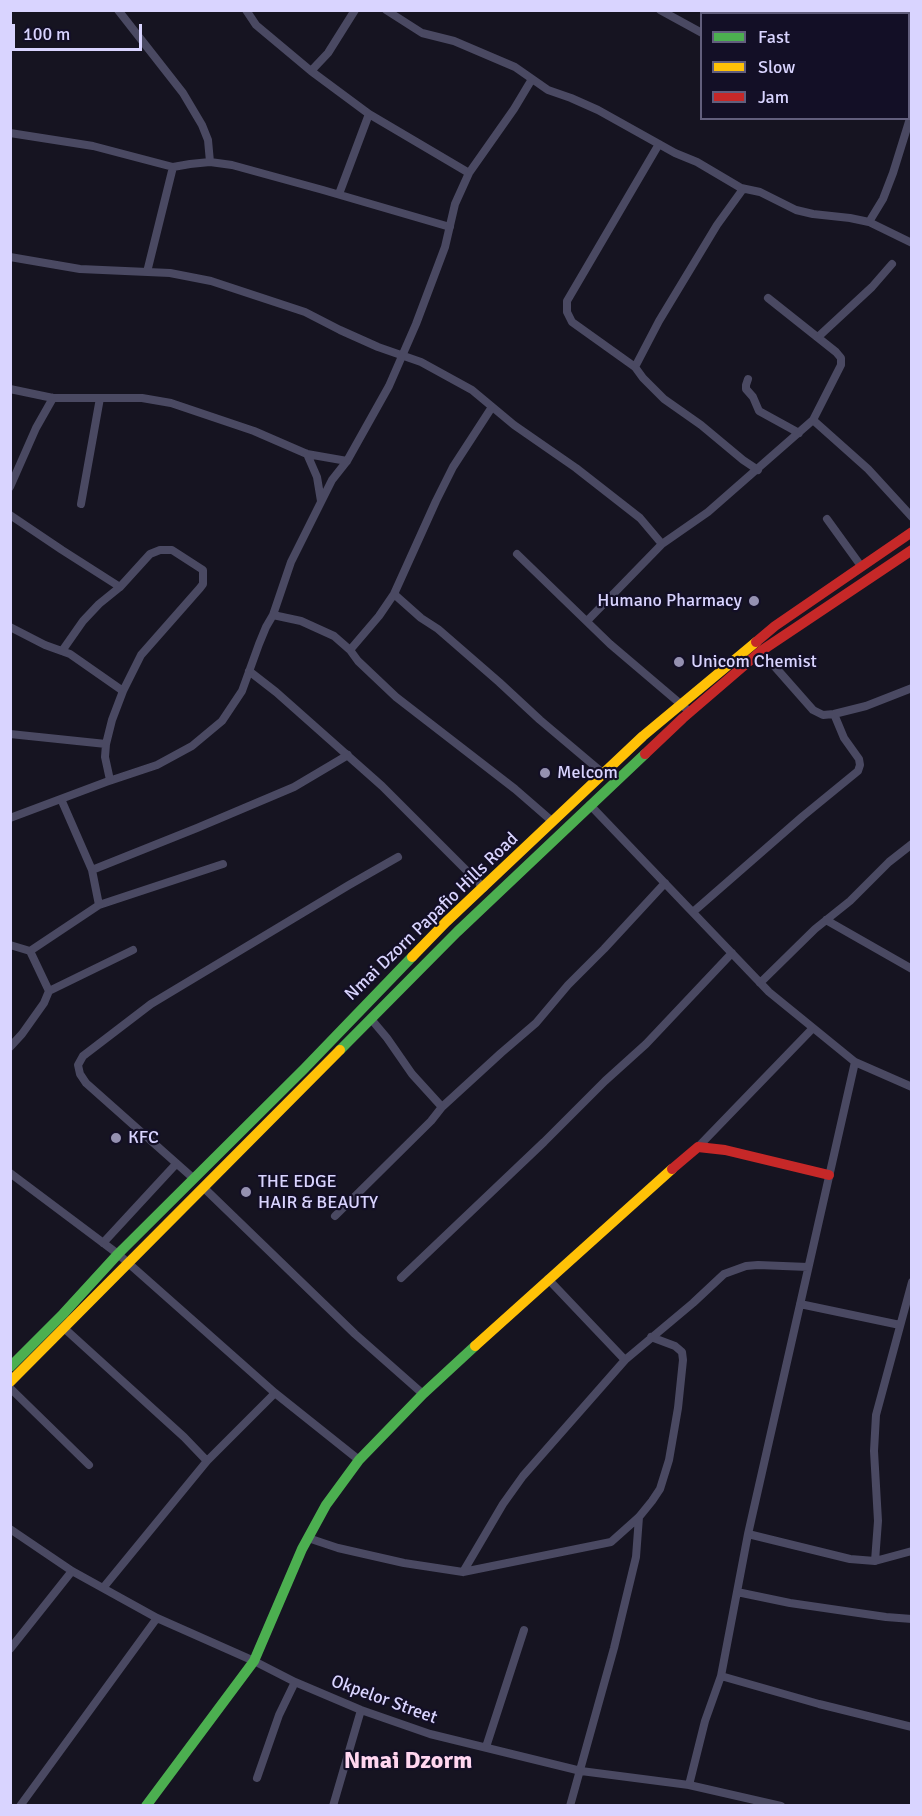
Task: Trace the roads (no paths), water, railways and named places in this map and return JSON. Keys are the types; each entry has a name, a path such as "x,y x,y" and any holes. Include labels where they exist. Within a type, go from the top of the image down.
{"street":[{"path":"246,10 260,29 369,114 469,173"},
{"path":"311,71 328,53 355,10"},
{"path":"386,10 422,33 443,38 515,67 548,90 598,110 675,153 698,162 742,189 760,192 796,210 869,222 912,243"},
{"path":"660,10 700,32"},
{"path":"120,11 183,93 208,140 210,162"},
{"path":"10,818 110,780 157,765 192,746 222,721 242,692 266,627 273,615 291,562 332,480 347,461 389,386 416,324 445,247 455,204 469,173 532,79"},
{"path":"339,195 369,114"},
{"path":"869,222 883,199 910,120"},
{"path":"10,133 93,146 173,167 210,162 232,165 450,227"},
{"path":"659,144 567,301 567,312 572,321 635,367 664,399 758,470"},
{"path":"147,272 173,167"},
{"path":"635,367 659,321 717,225 742,189"},
{"path":"10,257 80,269 170,273 211,281 305,312 378,347 421,362 472,390 514,425 576,468 640,518 662,544"},
{"path":"818,337 892,264"},
{"path":"587,621 662,544 708,512 813,420 841,365 841,358 768,298"},
{"path":"748,379 746,389 753,397 759,411 799,433"},
{"path":"10,389 53,398 142,398 171,403 254,431 307,454 347,461"},
{"path":"10,487 36,428 53,398"},
{"path":"81,504 100,398"},
{"path":"350,650 394,594 453,468 492,407"},
{"path":"813,420 868,469 912,517"},
{"path":"307,454 317,477 321,502"},
{"path":"10,515 120,587"},
{"path":"827,519 861,566"},
{"name":"Nmai Dzorn Papafio Hills Road","path":"10,1366 446,922 604,774 681,704 775,626 912,532"},
{"path":"62,651 83,621 150,555 160,550 172,550 203,570 203,584 141,655 123,691 106,744 105,757 110,780"},
{"name":"Nmai Dzorn Papafio Hills Road","path":"10,1382 457,932 690,712 761,651 912,550"},
{"path":"517,554 617,650 690,712"},
{"path":"394,594 499,681 540,720 604,774"},
{"path":"273,615 301,621 334,636 396,697 515,789 553,822"},
{"path":"10,627 70,654 123,691"},
{"path":"761,651 813,710 823,715 866,706 912,688"},
{"path":"249,671 382,786 484,888"},
{"path":"693,912 858,771 861,765 860,759 844,738 834,714"},
{"path":"10,734 106,744"},
{"path":"92,870 294,787 348,755"},
{"path":"61,799 92,870 99,905"},
{"path":"590,805 769,992 855,1062 912,1087"},
{"path":"760,983 815,929 850,901 912,844"},
{"path":"193,1178 86,1083 80,1074 78,1065 83,1056 151,1004 398,857"},
{"path":"30,951 99,905 223,864"},
{"path":"335,1216 431,1121 442,1107 536,1023 568,985 604,950 665,883"},
{"path":"826,920 912,969"},
{"path":"10,945 30,951 49,991"},
{"path":"10,1047 44,1003 49,991 133,950"},
{"path":"401,1278 646,1044 732,953"},
{"path":"371,1019 412,1074 442,1107"},
{"path":"146,1806 254,1661 308,1538 326,1505 359,1460 423,1394 651,1186 698,1147 813,1028"},
{"path":"689,1785 705,1721 721,1676 748,1534 855,1062"},
{"path":"698,1147 725,1150 829,1175"},
{"path":"102,1242 176,1164"},
{"path":"10,1173 118,1254 275,1393 359,1460"},
{"path":"204,1188 355,1334 423,1394"},
{"path":"463,1572 503,1504 523,1476 624,1360 724,1274 746,1266 758,1265 808,1267"},
{"path":"548,1279 624,1360"},
{"path":"875,1561 878,1521 874,1451 876,1415 912,1282"},
{"path":"800,1304 900,1325"},
{"path":"65,1329 184,1437 207,1461"},
{"path":"308,1538 338,1548 404,1563 463,1572 611,1542 639,1517 660,1489 665,1476 678,1408 683,1360 682,1352 675,1346 651,1337"},
{"path":"10,1388 89,1465"},
{"path":"103,1588 207,1461 275,1393"},
{"path":"570,1806 614,1648 636,1557 639,1517"},
{"name":"Okpelor Street","path":"10,1529 72,1571 157,1618 254,1661 295,1682 362,1710 430,1734 581,1771 689,1785 781,1806"},
{"path":"748,1534 850,1559 875,1561 912,1551"},
{"path":"10,1649 72,1571"},
{"path":"737,1592 790,1603 912,1619"},
{"path":"20,1806 157,1618"},
{"path":"486,1747 524,1630"},
{"path":"721,1676 819,1704 912,1726"},
{"path":"257,1778 279,1715 295,1682"},
{"path":"333,1806 362,1710"}],"place":[{"name":"Humano Pharmacy","path":"754,601"},
{"name":"Unicom Chemist","path":"679,662"},
{"name":"Melcom","path":"545,773"},
{"name":"KFC","path":"116,1138"},
{"name":"THE EDGE HAIR & BEAUTY","path":"246,1192"}],"district":[{"name":"Nmai Dzorm","path":"408,1762"}]}
